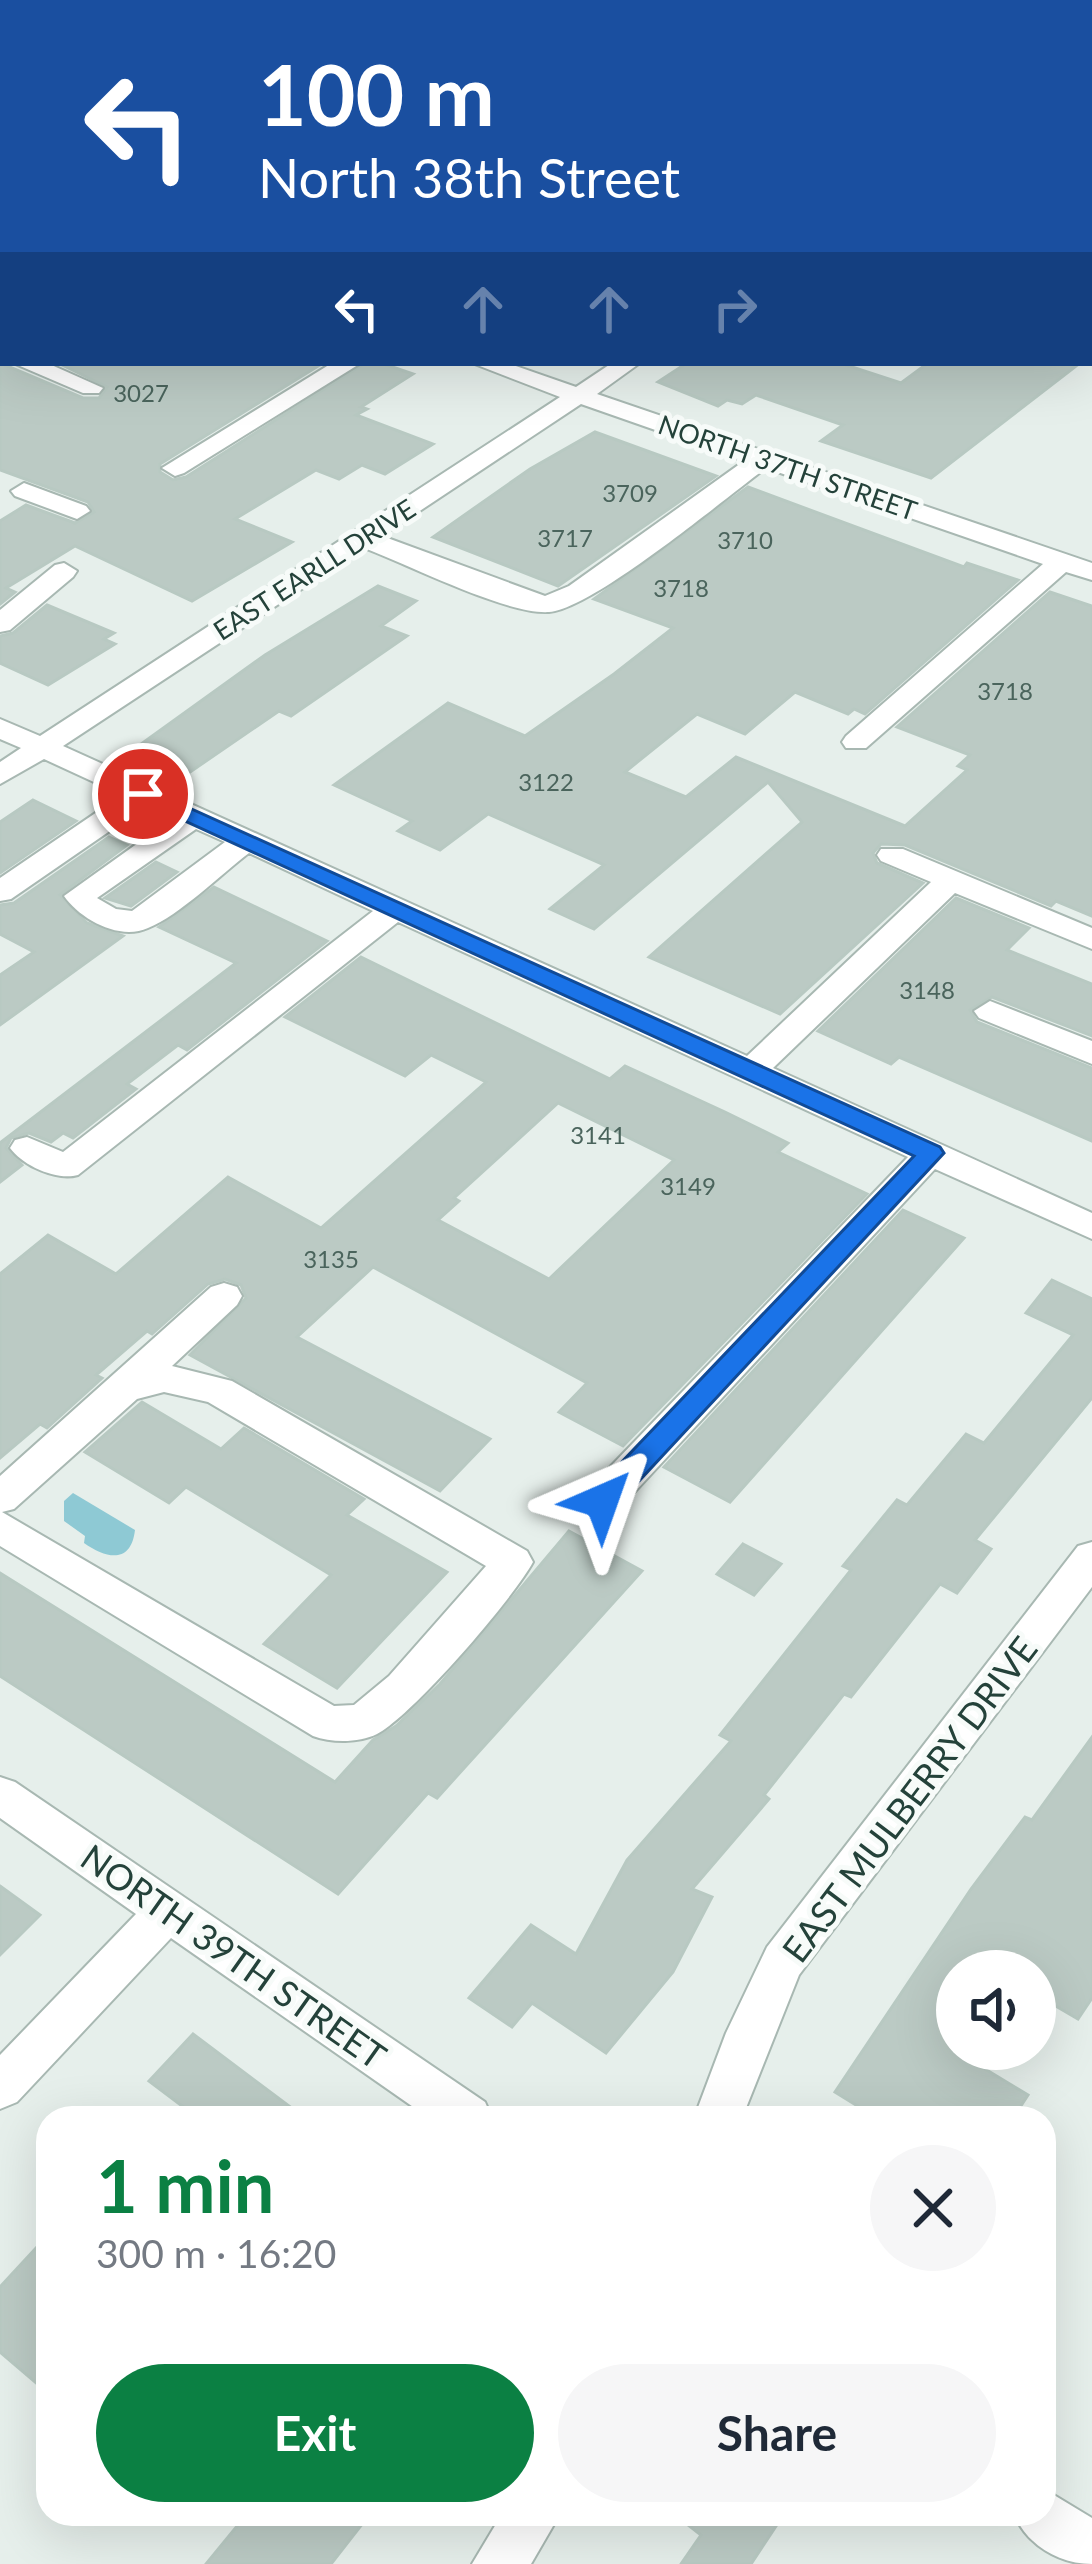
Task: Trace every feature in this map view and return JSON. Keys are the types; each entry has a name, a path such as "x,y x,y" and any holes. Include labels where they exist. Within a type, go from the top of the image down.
{"street":[{"path":"38,366 91,388"},
{"path":"175,468 345,366"},
{"name":"NORTH 37TH STREET","path":"493,366 1082,565"},
{"name":"EAST EARLL DRIVE","path":"0,775 623,366"},
{"path":"362,538 522,600 548,604 578,592 764,458"},
{"path":"8,493 77,511"},
{"path":"856,742 1082,565"},
{"path":"0,624 64,571"},
{"path":"0,728 1092,1227"},
{"path":"0,892 143,794"},
{"path":"194,817 79,896 84,905 116,921 139,921 246,841"},
{"path":"892,855 1092,939"},
{"path":"751,1071 951,880"},
{"path":"27,1148 65,1167 396,908"},
{"path":"990,1011 1092,1053"},
{"path":"602,1501 931,1153"},
{"path":"0,1498 224,1296"},
{"path":"0,1527 328,1724 364,1721 404,1688 513,1562 219,1391 164,1378 125,1388"},
{"name":"EAST MULBERRY DRIVE","path":"722,2106 783,1961 1092,1557"},
{"name":"NORTH 39TH STREET","path":"0,1795 451,2106"},
{"path":"0,2087 168,1911"},
{"path":"1056,2525 1092,2550"},
{"path":"499,2564 526,2526"}],"water":[{"path":"73,1493 135,1530 129,1549 109,1555 84,1543 85,1536 64,1521 64,1501"}],"building":[{"path":"0,366 83,398 99,398 107,387 64,366 318,366 160,464 160,472 173,480 186,477 360,366 390,366 413,374 356,415 433,444 385,474 362,465 339,479 316,470 235,519 292,542 192,601 75,546 6,588 15,592 0,604 0,521 26,505 75,523 94,512 88,502 0,470"},
{"path":"682,366 849,366 901,383 924,366 1076,366 931,478 821,441 843,425 756,395 742,404 727,400 718,406 658,382"},
{"path":"595,432 716,476 558,586 433,537 530,469"},
{"path":"748,487 964,567 967,563 1018,580 865,714 854,709 848,714 795,692 745,734 697,714 625,772 686,797 736,757 905,826 967,770 958,766 970,755 897,727 1050,592 1092,606 1092,916 1056,901 1051,906 905,845 881,844 873,853 877,863 923,883 780,1014 649,957 802,822 768,782 594,929 550,909 604,865 488,814 440,850 398,831 412,821 334,785 448,703 525,736 614,674 673,628 594,599"},
{"path":"378,586 416,601 381,626 407,636 291,716 279,711 190,772 137,747 265,655"},
{"path":"47,605 114,633 104,639 115,644 48,685 0,663 0,636 13,633"},
{"path":"33,800 76,821 0,873 0,822"},
{"path":"109,837 127,845 60,895 87,923 123,936 0,1025 0,975 34,952 0,934 0,905 14,903"},
{"path":"156,862 177,872 131,906 105,898"},
{"path":"214,887 327,941 187,1050 178,1045 127,1084 136,1089 73,1138 63,1133 51,1142 29,1133 11,1138 6,1148 22,1165 0,1182 0,1143 236,963 159,927"},
{"path":"956,898 1029,928 1007,950 1092,984 1092,1036 992,997 970,1010 977,1022 1092,1068 1092,1141 899,1057 891,1064 818,1031"},
{"path":"361,957 610,1079 625,1066 725,1112 788,1143 778,1152 867,1194 623,1446 559,1412 587,1383 373,1267 297,1337 490,1439 440,1491 190,1355 246,1298 241,1285 225,1279 208,1284 152,1334 147,1331 96,1375 102,1378 47,1428 40,1424 0,1458 0,1274 48,1235 116,1274 228,1177 321,1228 486,1082 431,1055 405,1076 285,1017","holes":["558,1103 674,1160 549,1279 438,1220 459,1201 454,1198"]},
{"path":"903,1210 964,1238 730,1502 664,1467"},
{"path":"1052,1280 1092,1299 1092,1398 975,1540 991,1549 957,1593 940,1584 851,1697 844,1694 764,1795 769,1799 692,1889 712,1897 673,1972 606,2053 532,2003 512,2027 469,1998 531,1925 576,1954 627,1860 731,1741 720,1735 851,1570 843,1566 897,1500 907,1505 966,1434 984,1443 1073,1335 1026,1313"},
{"path":"142,1402 221,1449 244,1428 364,1499 347,1515 447,1572 337,1688 264,1644 331,1575 186,1487 169,1503 85,1452"},
{"path":"569,1531 642,1571 437,1798 428,1793 338,1894 0,1676 0,1573 335,1782 373,1740 396,1726 440,1684"},
{"path":"743,1544 781,1564 754,1595 717,1574"},
{"path":"1092,1737 1092,1998 1078,2019 1056,2006 1056,1950 936,1950 936,2070 987,2070 1028,2095 1021,2106 858,2106 835,2092 971,1889 1025,1817 1032,1820"},
{"path":"0,1886 40,1915 0,1955"},
{"path":"193,2034 289,2106 182,2106 149,2081"},
{"path":"36,2248 36,2383 0,2352 0,2287"},
{"path":"237,2526 361,2526 331,2564 206,2564"},
{"path":"689,2526 776,2526 751,2564 681,2564 701,2535"}],"route":[{"path":"143,794 931,1153 602,1501"}]}
